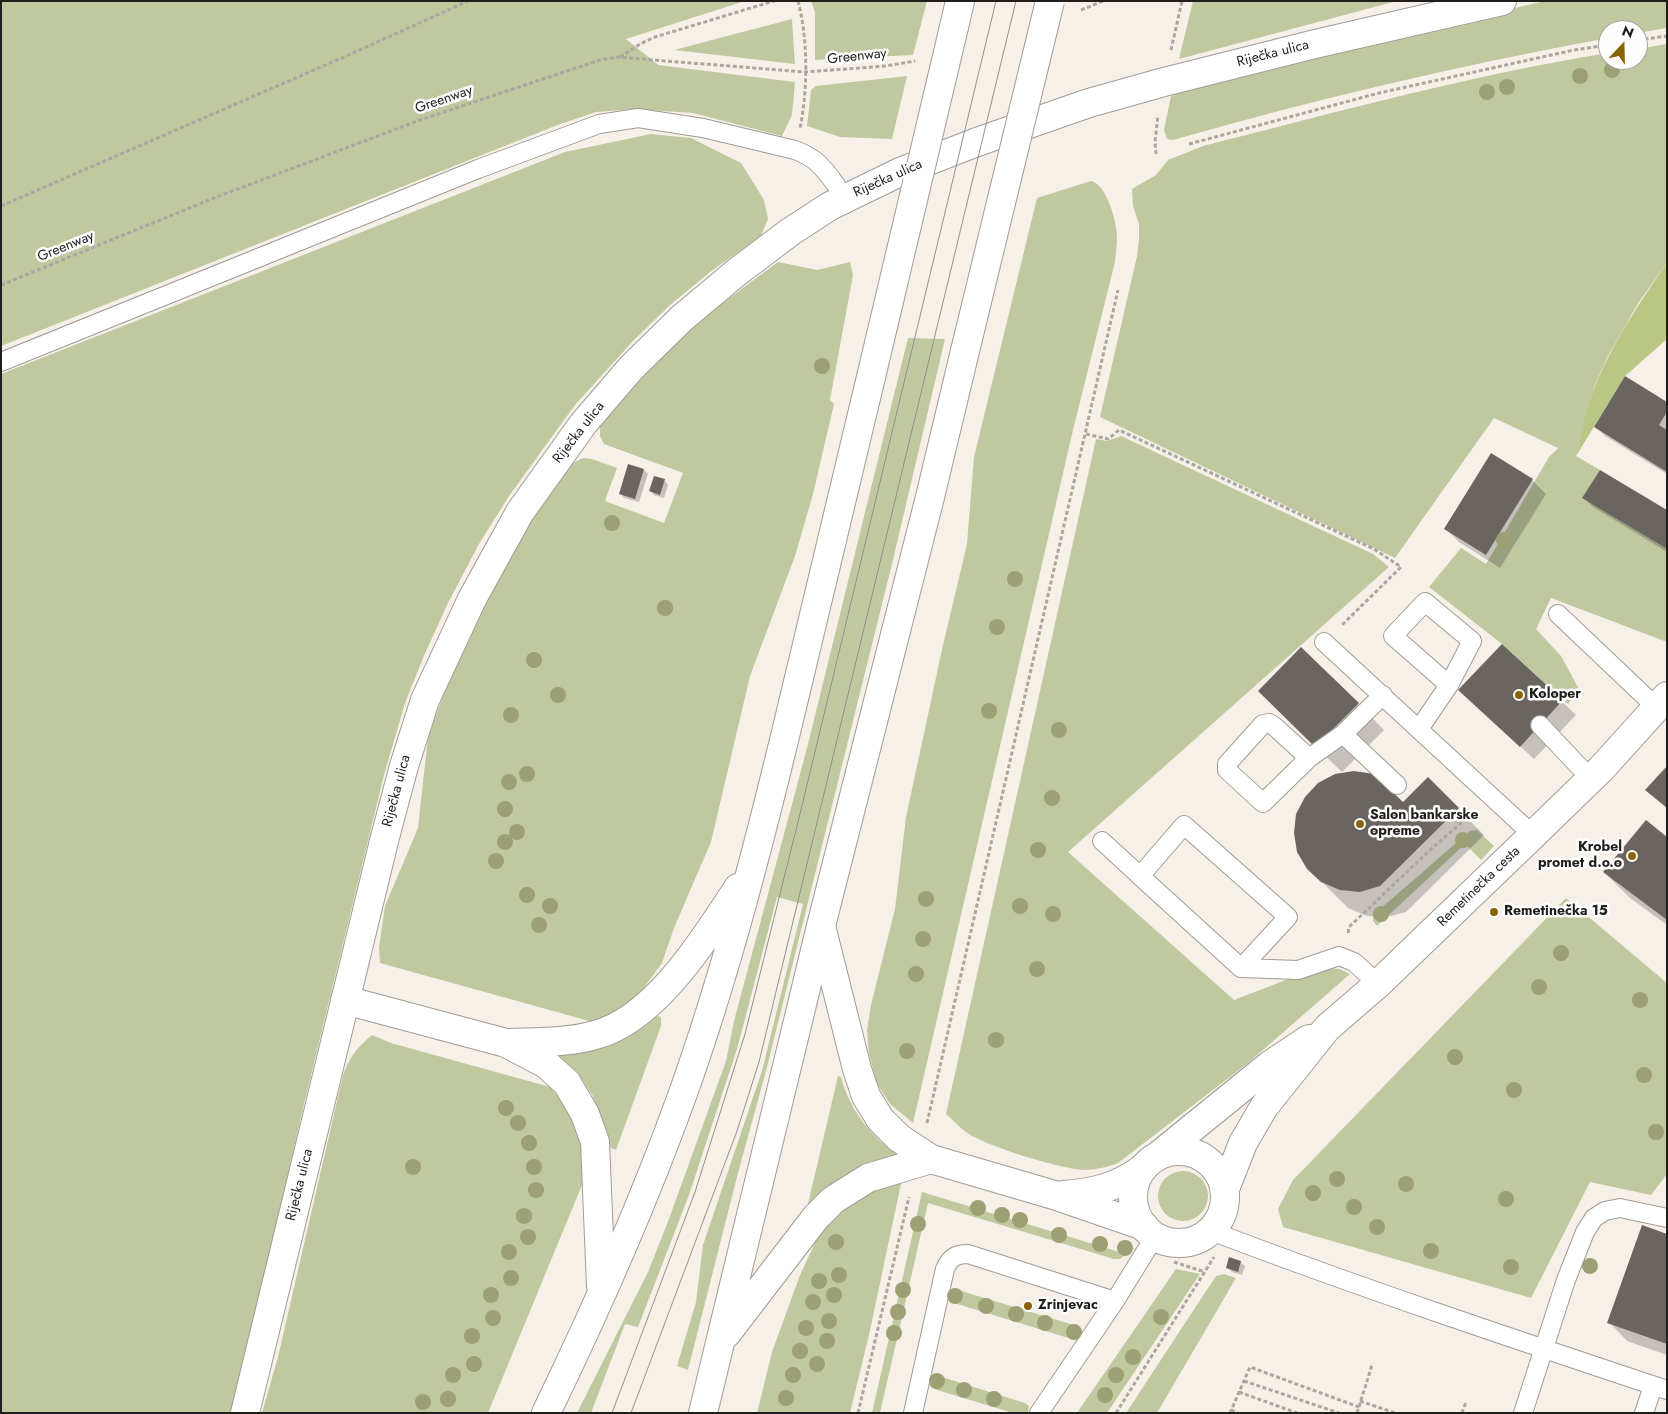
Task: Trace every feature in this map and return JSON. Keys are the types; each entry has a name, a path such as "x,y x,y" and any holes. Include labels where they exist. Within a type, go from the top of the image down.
{"main road":[{"path":"703,1413 821,926 928,506 1050,1"},
{"name":"Riječka ulica","path":"245,1413 404,766 425,700 472,599 520,512 573,438 631,368 682,318 775,244 830,206 900,172 1090,103 1164,82 1315,44 1502,1"},
{"path":"546,1413 633,1220 682,1097 753,866 957,14"},
{"name":"Remetinečka cesta","path":"1225,1189 1239,1152 1264,1107 1327,1028 1378,984 1533,835 1662,702"},
{"path":"506,1043 562,1041 596,1035 622,1024 652,1001 687,962 753,866"},
{"path":"821,926 857,1068 866,1096 880,1119 899,1138 931,1159 1054,1195 1149,1231 1169,1242 1184,1243 1198,1239 1214,1242 1225,1204 1225,1189 1220,1175 1211,1163 1199,1155 1184,1151 1170,1152 1148,1163 1125,1180 1098,1191 1082,1194 1054,1195"},
{"path":"345,1000 506,1043 546,1064 567,1083 585,1114 595,1142 601,1292"},
{"name":"Remetinečka cesta","path":"1148,1163 1197,1126 1270,1065 1296,1046 1327,1028"},
{"path":"720,1342 816,1217 834,1200 868,1178 931,1159"},
{"path":"1148,1163 1135,1183 1133,1198 1136,1213 1149,1231"}],"lane":[{"path":"1,362 478,169 599,124 638,118 703,128 795,150 809,155 820,164 836,185"},
{"path":"1419,729 1449,685 1472,642 1425,602 1393,636 1449,685"},
{"path":"1558,614 1662,702"},
{"path":"1324,642 1533,835"},
{"path":"1308,758 1269,723 1263,724 1227,764 1227,770 1263,803 1308,758 1343,734 1383,695"},
{"path":"1540,726 1590,778"},
{"path":"1343,734 1398,785"},
{"path":"1140,876 1184,825 1288,917 1241,968"},
{"path":"1102,841 1241,968 1298,970 1338,956 1354,962 1378,984"},
{"path":"1523,1413 1585,1232 1594,1218 1605,1211 1620,1208 1667,1218"},
{"path":"1039,1413 1115,1301 1149,1231"},
{"path":"1214,1242 1281,1258 1660,1388 1644,1413"},
{"path":"913,1413 945,1269 949,1260 954,1256 968,1254 1115,1301"}],"path":[{"path":"1,206 468,1"},
{"path":"619,58 640,44 655,37 774,1"},
{"path":"795,150 802,116 805,72 804,23 798,1"},
{"path":"1080,10 1103,1"},
{"path":"1170,54 1182,1"},
{"path":"1648,39 1667,36"},
{"path":"1189,144 1379,93 1574,50 1598,46"},
{"name":"Greenway","path":"1,285 214,198 420,120 600,60 619,58 805,72 876,67 917,61"},
{"path":"1156,154 1155,142 1158,108"},
{"path":"926,1127 1118,290"},
{"path":"1086,434 1108,439 1119,430 1374,549 1401,567 1324,642"},
{"path":"1354,962 1346,941 1350,927 1429,851 1470,815"},
{"path":"858,1413 911,1191"},
{"path":"1116,1413 1205,1272 1214,1242"},
{"path":"1174,1262 1205,1272"},
{"path":"1357,1413 1372,1365"},
{"path":"1238,1413 1230,1412 1250,1367 1359,1407"},
{"path":"1244,1381 1339,1413"},
{"path":"1239,1392 1297,1413"},
{"path":"1360,1401 1395,1413"},
{"path":"1462,1413 1466,1402"}],"green space":[{"path":"1,1 745,1 626,39 658,65 795,82 792,115 782,136 693,113 634,109 596,112 555,126 1,346"},
{"path":"811,1 927,1 913,55 815,60 815,12"},
{"path":"1193,1 1397,1 1179,59"},
{"path":"1545,1 1667,1 1667,28 1648,31 1648,20 1598,20 1598,40 1389,84 1173,140 1167,139 1164,130 1171,96 1322,53"},
{"path":"792,19 795,64 674,50"},
{"path":"1667,44 1667,263 1639,302 1608,356 1594,387 1576,456 1600,470 1583,498 1667,549 1667,642 1551,598 1536,629 1561,656 1580,691 1568,704 1502,644 1429,587 1461,548 1486,564 1549,457 1558,448 1494,418 1395,558 1100,417 1137,256 1139,224 1133,206 1132,189 1156,175 1168,160 1203,146 1354,107 1455,83 1557,62 1598,55 1598,70 1648,70 1648,47"},
{"path":"907,76 892,139 840,137 807,126 811,90 816,86"},
{"path":"651,134 691,138 741,163 764,200 768,219 761,236 710,272 669,306 633,341 575,405 509,496 479,544 448,603 423,658 405,703 384,775 305,1100 252,1329 230,1413 1,1413 1,374 565,152"},
{"path":"1091,181 1102,189 1113,212 1117,235 1115,262 1073,430 913,1123 890,1104 877,1084 869,1054 867,1030 871,1005 895,909 906,817 967,544 974,457 1037,198"},
{"path":"778,262 817,270 850,262 853,275 830,400 834,404 813,494 795,556 750,676 711,842 674,928 662,963 643,989 623,1007 593,1022 380,963 379,948 385,906 418,828 428,737 452,671 492,585 539,508 573,463 583,458 592,459 617,468 605,501 664,523 683,473 604,444 600,436 600,426 643,377 683,337 722,304"},
{"path":"1667,263 1667,339 1625,376 1576,456 1589,403 1602,370 1628,323"},
{"path":"908,338 945,339 892,564 766,1071 688,1370 677,1366 696,1302 703,1245 762,1071 803,904 777,897 737,1049 689,1195 638,1327 625,1324 591,1413 577,1413 648,1272 726,1061 734,1021 807,748"},
{"path":"1121,436 1373,554 1389,567 1068,852 1234,1000 1296,976 1326,968 1340,969 1350,974 1248,1063 1118,1163 1084,1170 1059,1166 989,1144 966,1132 946,1114 1096,439 1107,441"},
{"path":"1477,830 1494,846 1481,860 1465,844 1377,926 1373,921 1373,915 1470,831"},
{"path":"1566,898 1667,983 1667,1174 1651,1195 1590,1182 1531,1298 1283,1227 1278,1209 1293,1180"},
{"path":"654,1015 661,1017 661,1026 616,1150 611,1148 608,1142 593,1096 577,1072 555,1054"},
{"path":"372,1035 391,1043 550,1087 567,1109 580,1134 584,1157 582,1185 488,1413 262,1413 278,1357 343,1075 354,1053"},
{"path":"838,1076 841,1077 850,1101 863,1122 871,1132 900,1156 848,1175 835,1182 808,1204"},
{"path":"1183,1171 1192,1173 1203,1182 1208,1196 1206,1205 1197,1216 1183,1221 1174,1219 1163,1210 1158,1196 1160,1187 1169,1176"},
{"path":"902,1179 869,1335 850,1413 757,1413 772,1352 800,1275 822,1228 844,1205 865,1191"},
{"path":"922,1192 1126,1254 1120,1259 1114,1259 928,1203 880,1413 872,1413"},
{"path":"1176,1269 1200,1274 1107,1413 1077,1413"},
{"path":"1224,1274 1236,1278 1157,1413 1126,1413 1216,1276"},
{"path":"953,1290 1077,1326 1082,1333 1075,1340 954,1303 949,1298 950,1293"},
{"path":"933,1376 942,1377 1025,1403 1029,1406 1028,1413 1013,1413 934,1389 930,1386 930,1380"}],"building":[{"path":"1625,376 1667,402 1667,412 1659,425 1667,430 1667,472 1594,427"},
{"path":"1491,453 1533,479 1486,555 1444,529"},
{"path":"628,464 644,469 635,499 619,494"},
{"path":"1600,470 1667,510 1667,549 1582,498"},
{"path":"654,476 665,479 660,495 649,491"},
{"path":"1502,644 1563,700 1520,747 1458,690"},
{"path":"1301,647 1359,703 1315,747 1258,691"},
{"path":"1667,766 1667,808 1645,790"},
{"name":"Salon bankarske opreme","path":"1354,771 1374,774 1403,802 1428,777 1459,808 1380,886 1360,892 1340,890 1321,882 1307,869 1297,852 1294,833 1296,814 1305,797 1318,783 1335,774"},
{"path":"1646,820 1667,837 1667,920 1603,872"},
{"path":"1642,1225 1667,1234 1667,1344 1607,1323"},
{"path":"1229,1257 1241,1261 1238,1272 1226,1268"}],"tram line":[{"path":"612,1413 695,1192 745,1034 800,814 996,1"},
{"path":"631,1413 737,1131 759,1062 1016,1"}],"place":[{"name":"Koloper","path":"1519,695"},
{"name":"Salon bankarske opreme","path":"1360,824"},
{"name":"Krobel promet d.o.o","path":"1632,856"},
{"name":"Remetinečka 15","path":"1494,912"},
{"name":"Zrinjevac","path":"1028,1306"}]}
